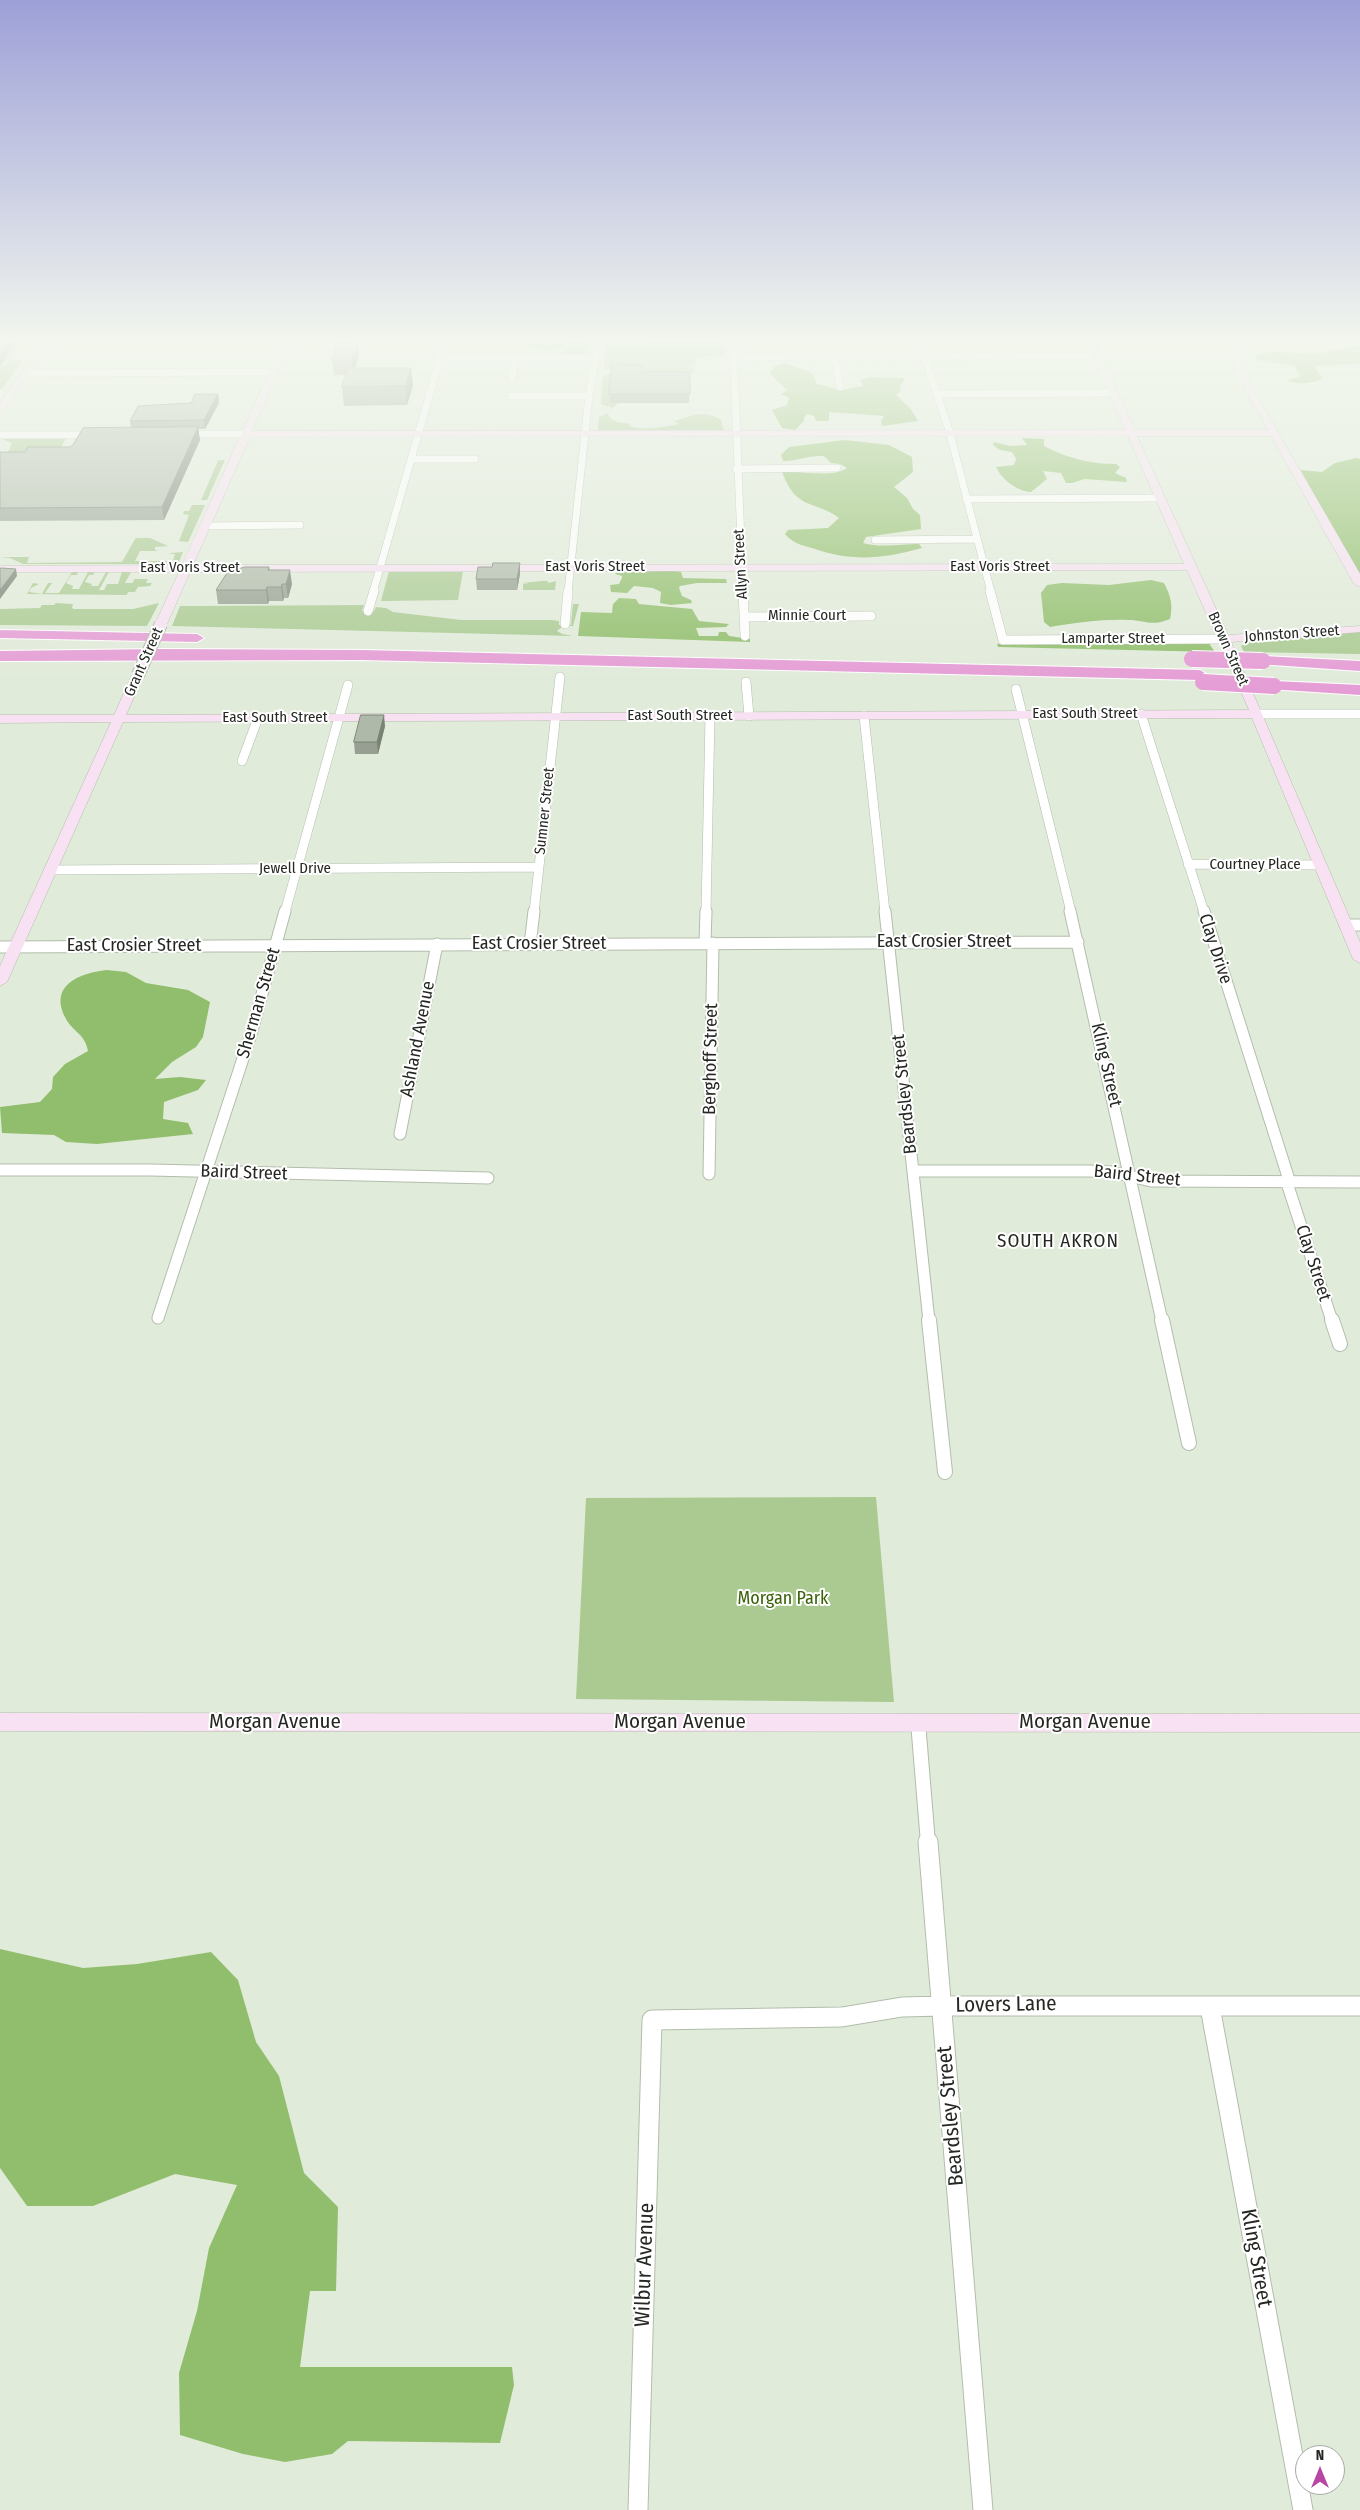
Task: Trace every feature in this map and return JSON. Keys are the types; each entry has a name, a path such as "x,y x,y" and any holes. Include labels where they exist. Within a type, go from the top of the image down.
{"highway":[{"path":"0,634 211,639"},
{"path":"0,641 140,638"},
{"path":"229,639 1145,659"},
{"path":"0,656 161,654 362,655 1051,672 1272,681 1360,690"},
{"path":"1174,659 1360,666"},
{"path":"1263,661 1360,659"},
{"path":"1272,681 1360,679"}],"main road":[{"name":"Grant Street","path":"0,982 236,458"},
{"name":"Brown Street","path":"1143,458 1257,714 1360,959"},
{"path":"1287,458 1360,584"},
{"name":"East Voris Street","path":"0,568 1190,567"},
{"name":"Johnston Street","path":"1224,639 1360,629"},
{"name":"East South Street","path":"0,719 1257,714"},
{"name":"Morgan Avenue","path":"0,1722 1360,1723"}],"street":[{"path":"565,624 583,458"},
{"name":"Allyn Street","path":"736,458 745,636"},
{"path":"956,458 985,567"},
{"path":"368,611 411,459 475,459"},
{"path":"736,469 837,468"},
{"path":"966,499 1160,498"},
{"path":"205,526 300,525"},
{"path":"875,540 977,539"},
{"name":"Lamparter Street","path":"985,567 1003,640 1224,639"},
{"name":"Minnie Court","path":"744,617 871,616"},
{"name":"Sumner Street","path":"530,945 560,677"},
{"path":"746,682 749,716"},
{"name":"Sherman Street","path":"158,1318 251,1034 348,685"},
{"name":"Kling Street","path":"1016,689 1078,942 1189,1443"},
{"name":"Clay Drive","path":"1141,714 1289,1183"},
{"name":"East South Street","path":"1257,714 1360,714"},
{"path":"709,943 710,716"},
{"name":"Beardsley Street","path":"864,716 945,1472"},
{"path":"242,761 258,718"},
{"name":"Courtney Place","path":"1188,864 1321,865"},
{"name":"Jewell Drive","path":"51,870 539,867"},
{"path":"1345,925 1360,925"},
{"name":"East Crosier Street","path":"0,946 1078,942"},
{"name":"Berghoff Street","path":"709,943 709,1174"},
{"name":"Ashland Avenue","path":"400,1134 437,944"},
{"name":"Baird Street","path":"0,1170 488,1178"},
{"name":"Baird Street","path":"914,1171 1097,1171 1150,1181 1360,1182"},
{"name":"Clay Street","path":"1289,1183 1340,1344"},
{"name":"Beardsley Street","path":"918,1722 983,2510"},
{"name":"Lovers Lane","path":"652,2020 842,2017 902,2007 942,2006 1360,2006"},
{"name":"Kling Street","path":"1210,2007 1303,2510"},
{"name":"Wilbur Avenue","path":"638,2510 652,2020"}],"green space":[{"path":"782,458 803,458 794,460 783,461"},
{"path":"826,458 912,458 913,472 894,487 907,498 913,509 920,515 921,529 866,537 863,543 884,546 919,544 922,548 880,557 853,557 800,545 791,540 785,534 788,530 828,528 839,518 822,508 800,499 788,485 782,472 824,474 847,468 840,464 831,463"},
{"path":"1076,458 1097,463 1116,464 1120,467 1115,473 1126,478 1127,482 1085,479 1066,483 1061,473 1043,471 1047,479 1031,492 1020,490 1006,480 996,467 1014,465 1016,459"},
{"path":"1360,459 1360,574 1300,470 1322,472 1335,463"},
{"path":"225,460 207,500 201,500 218,461 211,461"},
{"path":"192,505 205,505 188,542 179,541 189,515 183,514 184,511 189,511"},
{"path":"137,538 150,538 168,546 155,547 155,550 159,551 140,551 135,561 173,561 175,554 171,553 183,552 178,564 23,564 10,558 0,557 29,557 27,563 122,562"},
{"path":"389,571 463,571 458,600 381,601"},
{"path":"619,571 675,571 681,572 683,578 726,579 727,583 697,583 680,586 682,596 691,600 692,603 671,605 660,603 661,592 653,588 634,586 627,593 611,592 610,585 619,584 622,578 622,576 615,574"},
{"path":"72,572 78,572 77,575 71,575 66,583 73,586 72,589 79,589 88,572 95,572 93,575 89,575 85,582 92,584 91,586 98,586 106,572 109,572 99,590 104,590 107,584 118,584 122,572 131,572 125,583 133,583 134,579 148,579 146,583 152,583 150,586 138,587 135,592 128,592 127,595 27,594 33,583 39,584 31,588 29,592 42,594 48,583 52,583 45,593 59,593"},
{"path":"1151,580 1164,583 1170,596 1170,619 1158,623 1118,620 1050,627 1044,622 1041,593 1047,585 1062,583 1109,585"},
{"path":"548,581 548,583 556,581 555,590 523,590 523,584 529,584 522,583"},
{"path":"619,598 636,599 639,604 692,609 699,621 729,624 726,627 696,628 699,636 718,636 719,632 726,632 729,636 750,639 750,642 578,636 581,612 612,613 613,604"},
{"path":"56,603 73,604 72,608 74,609 133,609 159,603 147,626 0,625 0,609 40,608 42,605 54,605"},
{"path":"573,604 579,604 573,626 563,626 557,631 573,636 172,626 180,606 364,605 362,611 374,611 376,607 386,608 393,612 461,620 551,620 559,621 559,625 571,625"},
{"path":"1360,632 1360,654 1244,652 1241,646 1250,642"},
{"path":"1208,642 1215,652 998,647 997,644"},
{"path":"107,970 126,972 146,983 188,990 210,1002 203,1037 196,1047 172,1062 155,1079 180,1077 206,1080 198,1090 164,1102 163,1119 188,1123 193,1134 97,1144 66,1142 54,1135 2,1133 0,1107 40,1102 52,1089 53,1077 65,1064 88,1051 84,1040 65,1017 61,1006 61,996 64,988 78,977"},
{"name":"Morgan Park","path":"876,1497 894,1702 576,1699 586,1498"},
{"path":"0,1949 83,1968 137,1964 211,1952 238,1980 256,2042 279,2076 304,2173 338,2207 336,2291 310,2291 300,2367 512,2367 514,2385 500,2443 348,2441 332,2454 285,2462 243,2454 180,2435 179,2373 197,2311 209,2248 237,2185 175,2174 93,2206 27,2206 0,2168"}],"building":[{"path":"0,458 184,458 162,507 0,508"},
{"path":"493,563 520,563 517,579 476,579 478,567 492,567"},
{"path":"245,567 269,567 268,570 290,570 286,584 282,584 281,587 267,587 266,590 216,590 227,573"},
{"path":"1,568 16,569 0,590 0,570"},
{"path":"361,715 384,715 377,742 354,742"}],"district":[{"name":"SOUTH AKRON","path":"1058,1242"}]}
